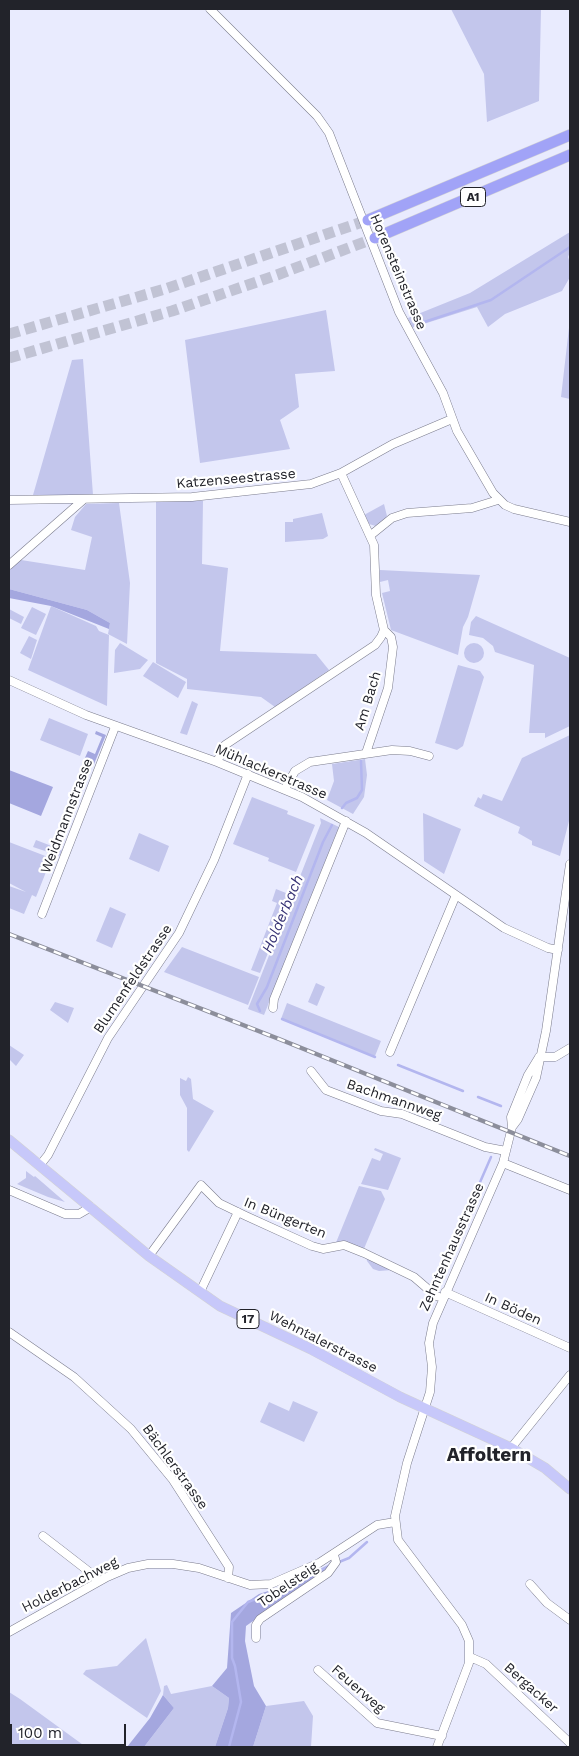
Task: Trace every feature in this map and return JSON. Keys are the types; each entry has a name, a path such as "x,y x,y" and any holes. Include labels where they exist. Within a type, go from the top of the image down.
{"highway":[{"name":"A1","path":"368,220 570,135"},
{"name":"A1","path":"375,238 570,155"}],"main road":[{"name":"Wehntalerstrasse","path":"9,1140 149,1256 220,1306 311,1349 425,1409 511,1448 545,1468 570,1489"}],"street":[{"name":"Horensteinstrasse","path":"210,9 317,116 329,133 399,312 443,393 452,420 498,500"},
{"name":"Katzenseestrasse","path":"9,500 83,500 222,495 310,484 341,473 393,444 452,420"},
{"path":"218,762 225,746 375,645 384,630 376,595 374,545 341,473"},
{"path":"9,565 80,505 83,500"},
{"path":"371,536 392,518 407,512 472,508 498,500 514,509 570,522"},
{"name":"Am Bach","path":"366,753 388,688 394,647 391,638 384,630"},
{"name":"Mühlackerstrasse","path":"9,680 115,727 218,762 285,789 346,821 504,928 548,948 558,950"},
{"name":"Weidmannstrasse","path":"42,914 115,727"},
{"path":"285,789 292,775 304,764 366,753 401,751 429,756"},
{"name":"Blumenfeldstrasse","path":"40,1165 48,1155 108,1038 179,934 214,860 248,774"},
{"path":"274,1008 274,999 346,821"},
{"name":"Zehntenhausstrasse","path":"395,1522 405,1472 425,1409 431,1378 430,1333 444,1295 503,1163 512,1127 518,1119 536,1078 539,1057 546,1032 570,864"},
{"path":"390,1052 456,894"},
{"path":"539,1057 556,1057 570,1048"},
{"name":"Bachmannweg","path":"311,1071 326,1090 381,1111 402,1114 485,1147 506,1151"},
{"path":"503,1163 570,1190"},
{"name":"In Büngerten","path":"149,1256 201,1185 219,1203 312,1246 323,1249 344,1245 414,1276 436,1296 444,1295"},
{"path":"9,1190 65,1214 79,1214 91,1207"},
{"path":"200,1292 238,1212"},
{"name":"In Böden","path":"444,1295 570,1348"},
{"name":"Bächlerstrasse","path":"9,1332 74,1377 131,1429 173,1480 229,1567 228,1578"},
{"path":"511,1448 570,1375"},
{"path":"395,1522 396,1535 401,1546 462,1625 469,1641 470,1657 437,1747"},
{"name":"Holderbachweg","path":"9,1632 97,1582 128,1568 162,1564 199,1568 250,1585 271,1584 319,1564 377,1525 395,1522"},
{"path":"43,1536 92,1574 97,1582"},
{"name":"Tobelsteig","path":"256,1638 256,1625 260,1619 328,1573 336,1562 334,1554"},
{"path":"530,1584 548,1603 570,1620"},
{"name":"Bergacker","path":"470,1657 486,1664 570,1743"},
{"name":"Feuerweg","path":"318,1670 377,1723 442,1736"}],"shaded area":[{"path":"451,9 541,9 539,101 487,122 484,74"},
{"path":"570,232 570,252 568,257 570,277 562,291 505,314 488,327 477,307 411,328 408,318 470,293"},
{"path":"326,310 335,371 295,374 299,407 280,420 290,449 200,463 185,340"},
{"path":"570,319 570,399 561,397"},
{"path":"83,359 93,495 33,495 72,360"},
{"path":"156,501 203,501 202,564 228,568 220,651 316,654 329,670 275,707 261,697 187,689 187,679 156,663"},
{"path":"119,503 130,583 127,644 108,634 110,623 87,610 9,589 9,570 21,560 85,570 92,537 71,530 75,517 86,504"},
{"path":"384,504 387,516 379,527 369,524 364,515"},
{"path":"322,513 328,536 323,539 285,542 285,522 293,522 293,519"},
{"path":"380,570 480,575 468,617 463,627 458,655 391,630 382,593 390,591 388,580 380,582"},
{"path":"9,589 87,610 110,623 109,629 51,606 9,598"},
{"path":"51,606 96,626 99,631 109,635 107,706 28,670"},
{"path":"32,607 46,614 36,635 21,628"},
{"path":"9,609 24,617 21,624 9,618"},
{"path":"476,616 570,658 570,726 545,738 545,733 529,733 534,665 495,652 493,646 483,638 469,635 471,622"},
{"path":"29,636 37,640 31,659 20,653"},
{"path":"120,643 148,660 140,669 114,673 115,650"},
{"path":"474,643 481,646 484,653 481,660 474,663 467,660 464,653 467,646"},
{"path":"153,662 186,682 178,698 143,676"},
{"path":"458,665 480,671 484,677 463,746 457,750 435,743"},
{"path":"192,701 198,704 187,735 180,733"},
{"path":"49,718 88,734 80,756 40,740"},
{"path":"96,731 106,735 94,764 84,760 88,751 95,754 102,737 95,734"},
{"path":"570,735 570,817 560,856 532,845 532,841 518,833 520,827 474,806 478,797 481,799 483,794 502,801 522,758"},
{"path":"365,759 367,775 364,797 353,814 327,800 334,781 332,764"},
{"path":"9,770 53,787 41,816 9,803"},
{"path":"252,797 288,811 287,814 315,825 296,872 268,861 269,858 233,844"},
{"path":"423,813 461,829 444,874 424,861"},
{"path":"320,818 339,827 264,1015 248,1009 321,823"},
{"path":"139,833 169,846 159,872 129,859"},
{"path":"36,840 62,850 60,856 33,847"},
{"path":"9,842 48,857 50,862 36,897 32,895 24,914 9,908 9,886 26,892 9,883"},
{"path":"276,889 291,895 260,973 251,970 277,903 272,901"},
{"path":"110,907 126,914 112,948 96,941"},
{"path":"182,947 259,977 248,1005 164,972"},
{"path":"316,983 325,987 317,1006 308,1002"},
{"path":"55,1002 74,1008 68,1023 50,1010"},
{"path":"287,1003 381,1041 375,1056 281,1019"},
{"path":"9,1045 24,1055 16,1066 9,1059"},
{"path":"188,1077 191,1079 193,1099 214,1111 189,1152 187,1150 187,1108 180,1095 180,1078 186,1081"},
{"path":"375,1148 401,1158 388,1190 361,1184 372,1158 380,1161 383,1154 374,1150"},
{"path":"26,1171 35,1176 65,1202 17,1184 26,1178"},
{"path":"359,1186 381,1191 385,1199 363,1251 335,1245"},
{"path":"366,1256 392,1270 379,1271 373,1269"},
{"path":"293,1401 318,1412 304,1442 260,1422 269,1402 289,1411"},
{"path":"327,1567 246,1626 245,1641 254,1686 266,1706 253,1747 215,1747 228,1708 229,1698 212,1686 227,1668 231,1613 259,1594 290,1584"},
{"path":"146,1638 161,1691 147,1718 83,1674 86,1670 117,1666"},
{"path":"167,1685 171,1694 212,1686 229,1698 228,1708 215,1747 144,1747 174,1708 163,1695 164,1686"},
{"path":"9,1692 20,1699 86,1747 9,1747"},
{"path":"163,1695 174,1708 144,1747 127,1747 150,1718"},
{"path":"304,1701 313,1716 311,1747 253,1747 266,1706"}],"waterway":[{"path":"415,325 491,300 570,247"},
{"name":"Holderbach","path":"342,808 346,803 357,798 362,790 361,761"},
{"name":"Holderbach","path":"260,1011 257,1004 267,987 323,842 332,825"},
{"name":"Holderbach","path":"282,1019 375,1057"},
{"name":"Holderbach","path":"398,1065 463,1091"},
{"name":"Holderbach","path":"478,1097 501,1106"},
{"name":"Holderbach","path":"440,1274 491,1157"},
{"name":"Holderbach","path":"339,1562 349,1558 367,1542"},
{"name":"Holderbach","path":"229,1747 241,1702 232,1658 232,1622 248,1602 279,1590 329,1566"}],"tunnel":[{"path":"9,334 165,289 368,220"},
{"path":"9,358 172,311 277,275 375,238"}],"railway":[{"path":"9,934 279,1039 570,1156"}],"district":[{"name":"Affoltern","path":"489,1455"}]}
